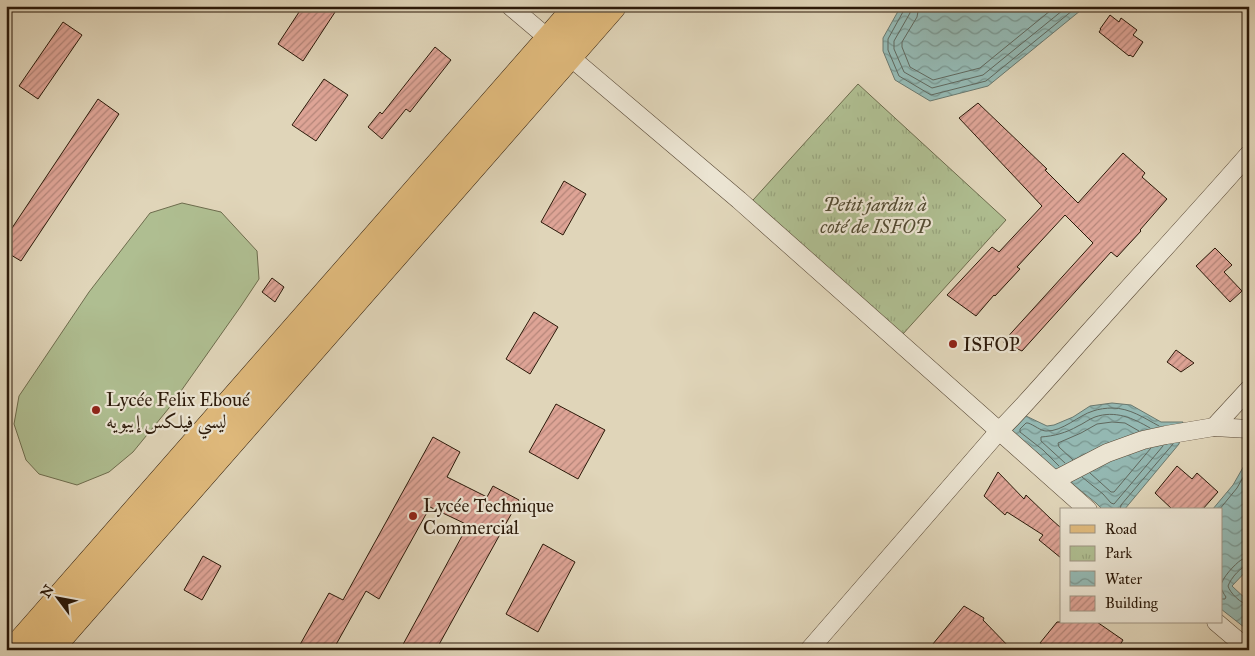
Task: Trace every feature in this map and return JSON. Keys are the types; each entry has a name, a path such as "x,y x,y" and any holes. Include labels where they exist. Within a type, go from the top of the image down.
{"main road":[{"path":"559,48 579,6"},
{"path":"15,650 108,562 559,48 612,6"},
{"path":"48,650 108,562"}],"street":[{"path":"510,6 738,200 1086,508"},
{"path":"809,650 999,432 1249,154"},
{"path":"1214,427 1249,389"},
{"path":"1055,480 1107,453 1142,440 1214,427 1249,429"},
{"path":"1218,624 1248,650"}],"green space":[{"name":"Petit jardin à coté de ISFOP","path":"858,84 1006,220 893,345 744,210"},
{"path":"182,203 221,212 257,251 259,279 169,408 133,452 109,472 77,485 39,474 26,460 14,424 19,396 89,292 150,213"}],"water":[{"path":"901,6 1086,6 988,86 930,101 895,80 883,51 883,38"},
{"path":"1112,403 1131,405 1161,422 1183,422 1179,444 1126,508 1101,508 1012,431 1026,416 1047,426 1054,425 1073,417 1090,406"},
{"path":"1245,464 1249,467 1249,568 1232,586 1249,602 1249,631 1222,610 1222,508 1214,508 1233,485"}],"building":[{"path":"303,6 339,6 303,61 278,44"},
{"path":"1110,15 1119,22 1121,18 1137,30 1133,35 1143,42 1133,57 1129,56 1099,32"},
{"path":"63,22 82,35 38,99 19,86"},
{"path":"435,47 451,60 410,112 406,109 382,139 368,127 380,112 382,114"},
{"path":"324,79 348,95 316,141 292,125"},
{"path":"98,99 119,114 21,261 6,252 6,237"},
{"path":"978,103 1047,169 1045,170 1078,203 1123,153 1145,173 1142,177 1167,199 1117,257 1111,252 1022,351 1003,342 1093,243 1065,215 1017,267 1020,269 976,316 947,295 992,247 999,252 1042,206 959,118"},
{"path":"564,181 586,194 563,235 541,222"},
{"path":"1215,248 1232,265 1224,272 1242,291 1230,302 1196,266"},
{"path":"272,278 284,287 275,302 262,292"},
{"path":"534,312 558,327 530,374 506,359"},
{"path":"1176,350 1194,363 1181,372 1167,362"},
{"path":"556,404 605,430 578,479 529,452"},
{"path":"433,437 460,452 447,477 487,497 493,486 519,500 436,650 400,650 468,525 430,507 379,599 366,591 333,650 297,650 329,593 343,600"},
{"path":"1177,466 1192,479 1197,473 1218,492 1204,508 1171,508 1155,493"},
{"path":"998,472 1024,499 1026,495 1060,527 1060,557 1039,540 1043,535 1007,512 1005,515 984,496"},
{"path":"543,544 575,562 538,632 506,614"},
{"path":"203,556 221,566 202,600 184,590"},
{"path":"964,606 984,618 983,620 1012,650 928,650"},
{"path":"1057,622 1060,622 1060,624 1100,624 1123,640 1117,650 1051,650 1040,643"}],"place":[{"name":"ISFOP","path":"953,344"},
{"name":"Lycée Felix Eboué ليسي فيلكس إيبويه","path":"96,410"},
{"name":"Lycée Technique Commercial","path":"413,516"}]}
